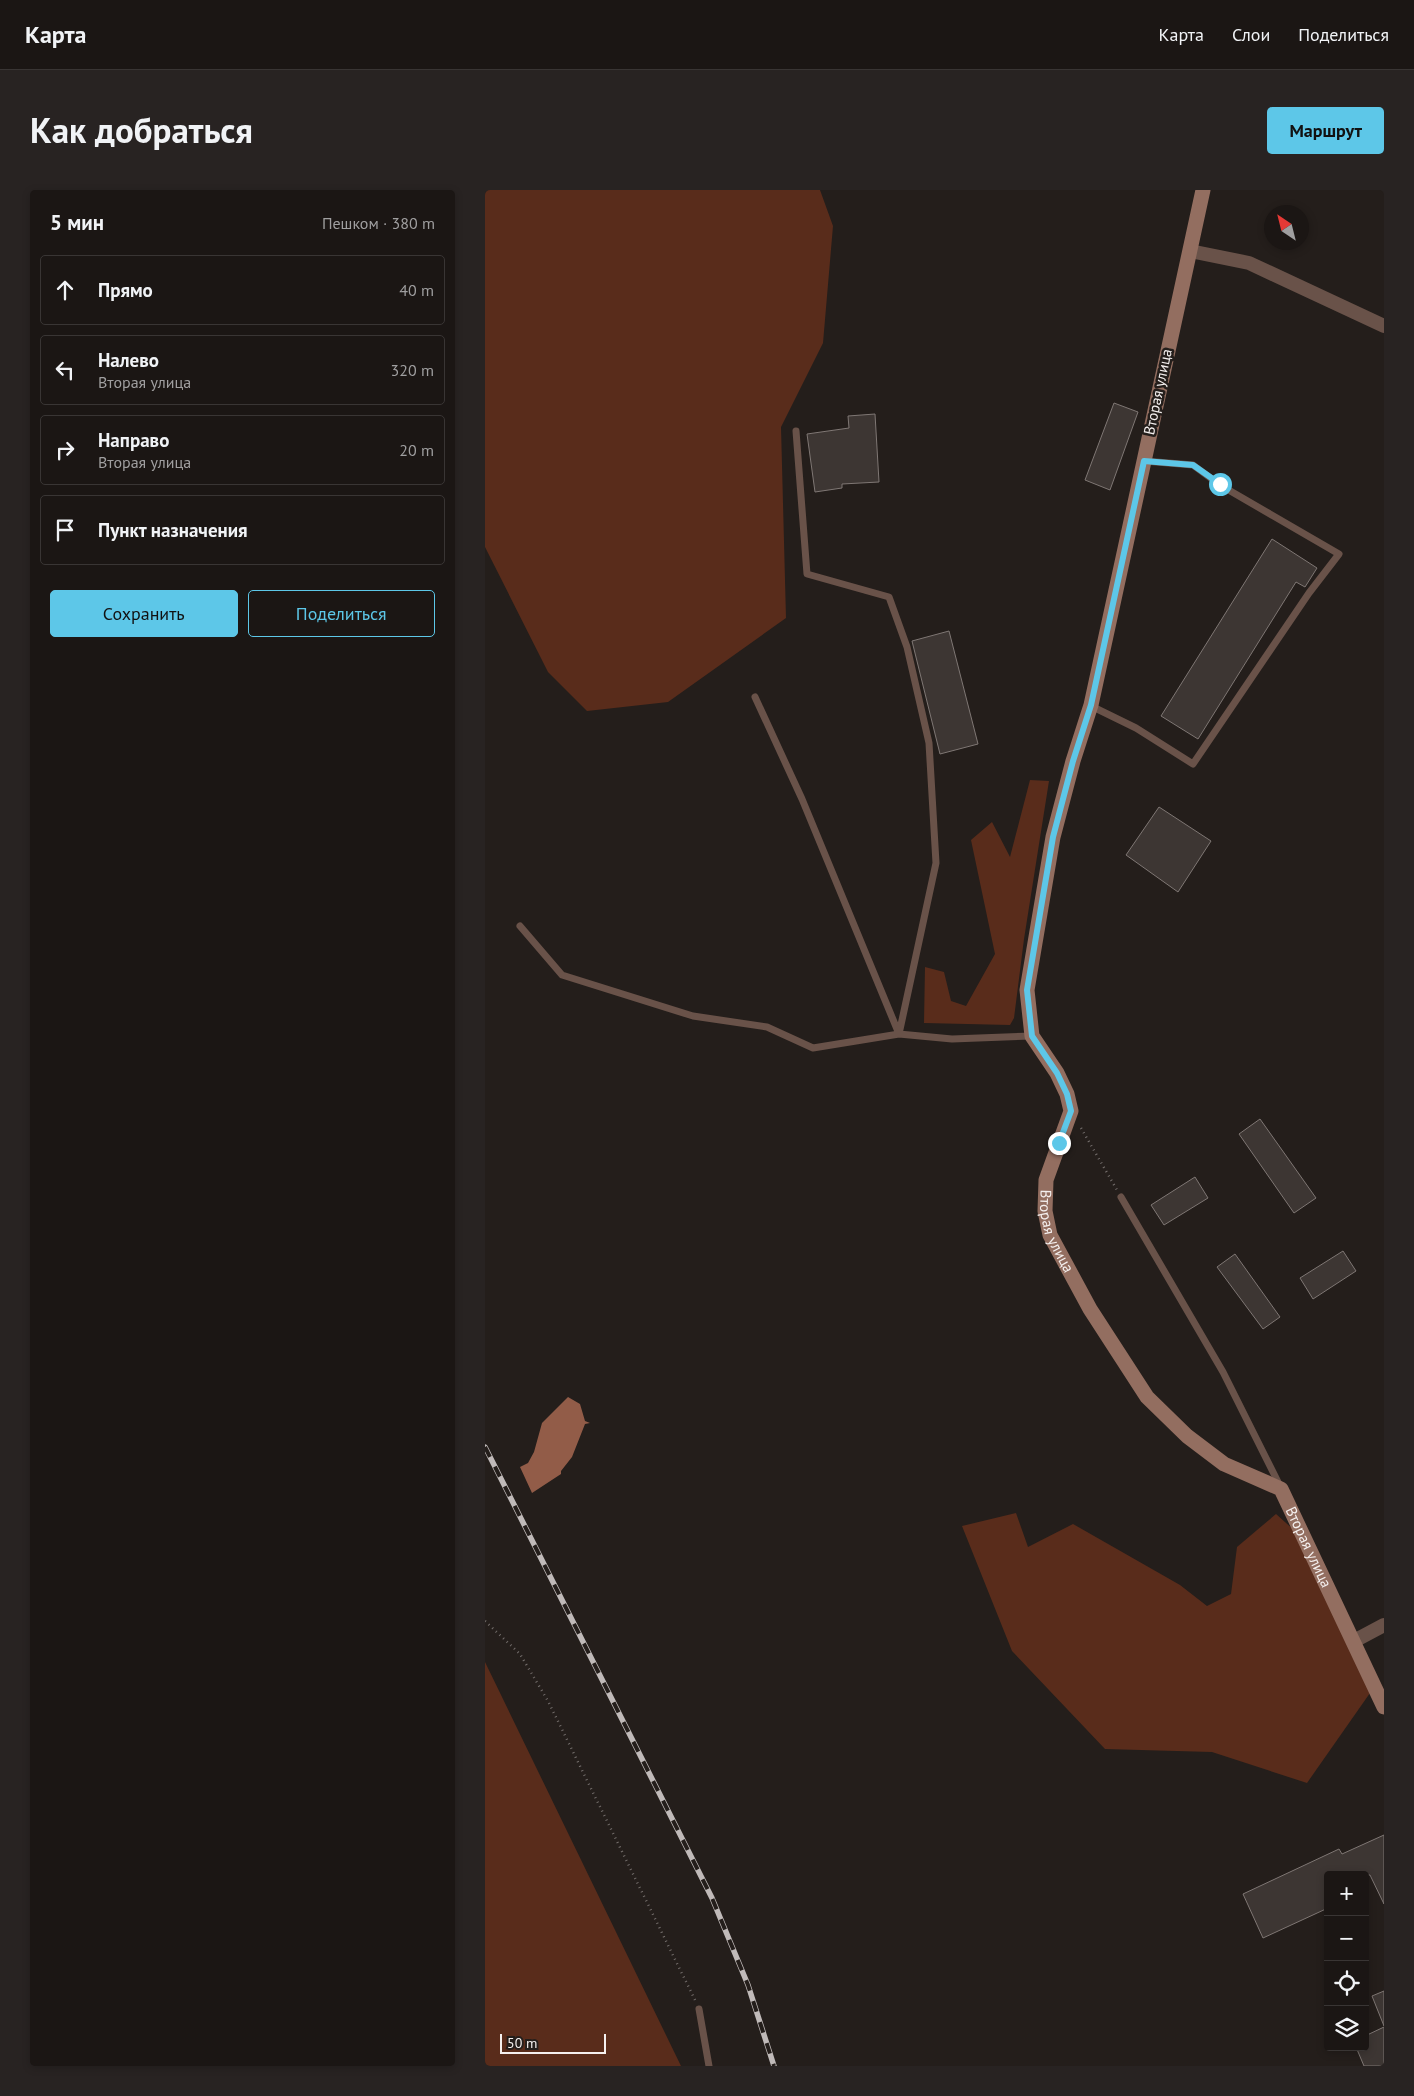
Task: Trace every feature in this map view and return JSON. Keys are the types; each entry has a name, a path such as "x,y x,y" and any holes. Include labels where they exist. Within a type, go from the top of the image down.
{"street":[{"name":"Вторая улица","path":"1203,190 1091,705 1073,761 1053,837 1027,990 1032,1036 1057,1073 1067,1094 1071,1111 1046,1180 1045,1211 1051,1235 1090,1309 1147,1397 1187,1436 1224,1464 1281,1489 1355,1641 1384,1707"},
{"path":"1189,251 1249,263 1384,326"},
{"path":"1355,1641 1384,1625"}],"lane":[{"path":"796,432 807,574 889,597 907,647 929,743 936,863 899,1034"},
{"path":"1091,705 1136,728 1193,764 1309,593 1339,554 1220,484 1193,465 1144,461"},
{"path":"755,697 803,799 899,1034"},
{"path":"519,926 562,975 693,1016 767,1028 813,1048 899,1034 952,1039 1032,1036"},
{"path":"1121,1197 1219,1364 1281,1489"},
{"path":"699,2009 709,2066"}],"path":[{"path":"1071,1111 1110,1178"},
{"path":"485,1621 520,1654 548,1701 699,2009"}],"shaded area":[{"path":"485,190 820,190 833,226 823,343 781,427 786,618 668,702 587,711 548,672 485,547"},
{"path":"1030,780 1049,781 1024,939 1014,1018 1010,1025 924,1023 925,967 944,972 951,1001 966,1006 995,954 971,840 992,822 1010,857"},
{"path":"568,1397 580,1404 585,1421 590,1423 585,1424 572,1457 561,1471 561,1474 532,1493 520,1467 528,1463 534,1452 542,1423"},
{"path":"1016,1513 1028,1547 1073,1524 1180,1585 1207,1606 1231,1594 1237,1547 1276,1514 1295,1531 1370,1693 1307,1783 1212,1752 1105,1749 1012,1651 962,1526"},
{"path":"485,1662 681,2066 485,2066"}],"building":[{"path":"1114,403 1138,412 1110,490 1085,480"},
{"path":"875,414 879,482 842,484 842,488 815,492 807,434 849,428 848,416"},
{"path":"1272,539 1317,568 1305,587 1296,582 1198,739 1161,716"},
{"path":"949,631 978,744 940,754 912,641"},
{"path":"1159,807 1211,841 1178,892 1126,855"},
{"path":"1260,1119 1316,1198 1294,1213 1239,1134"},
{"path":"1195,1177 1208,1198 1164,1225 1151,1205"},
{"path":"1343,1251 1356,1271 1313,1299 1300,1278"},
{"path":"1235,1254 1280,1317 1263,1329 1217,1267"},
{"path":"1384,1835 1384,1904 1369,1875 1369,1871 1324,1871 1324,1910 1263,1938 1243,1894 1339,1849 1342,1854"},
{"path":"1384,1991 1384,2026 1372,1996"},
{"path":"1384,2027 1384,2066 1364,2066 1358,2051 1369,2051 1369,2034"}],"railway":[{"path":"485,1447 712,1898 748,1985 774,2066"}],"route":[{"path":"1059,1143 1071,1111 1067,1094 1057,1073 1032,1036 1027,990 1053,837 1073,761 1091,705 1113,596 1144,461 1193,465 1220,484"}]}
